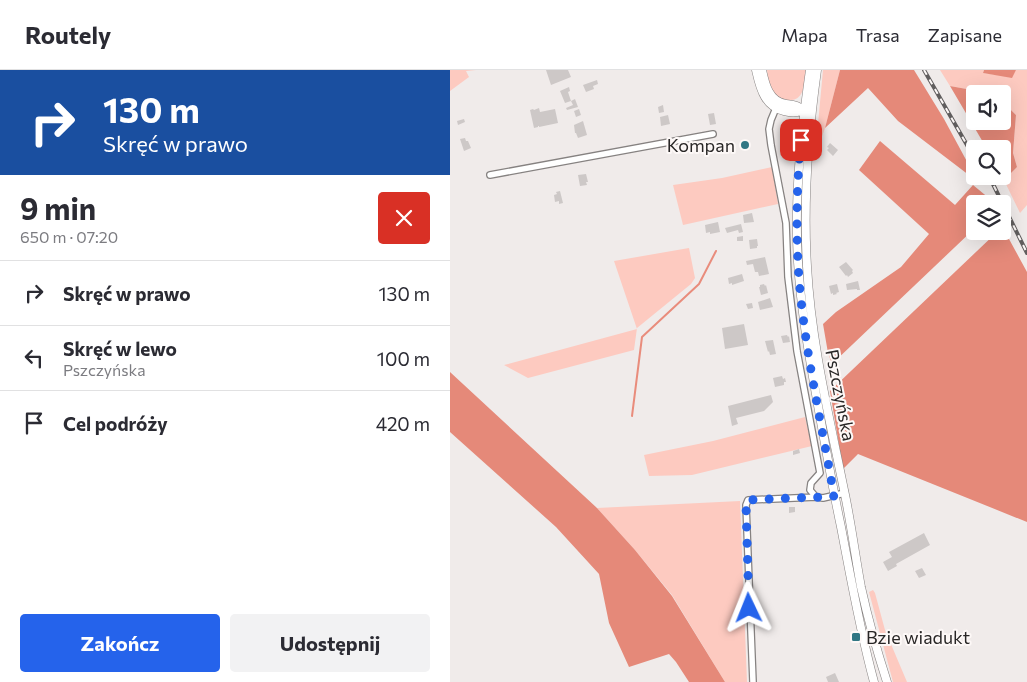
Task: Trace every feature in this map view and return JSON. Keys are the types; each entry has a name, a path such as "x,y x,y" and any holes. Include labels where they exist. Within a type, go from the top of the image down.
{"main road":[{"path":"756,70 761,90 766,99 776,108 790,108 807,90"},
{"path":"762,70 766,87 776,100 799,113 812,105"},
{"name":"Pszczyńska","path":"810,70 802,132 797,214 799,278 806,338 834,496 874,682"},
{"name":"Pszczyńska","path":"817,70 812,105 806,192 808,274 813,325 862,588 886,682"},
{"path":"790,108 802,132"},
{"path":"804,111 811,119"}],"street":[{"path":"776,108 770,120 769,129 786,222 788,277 797,351 820,473 811,483 810,490 816,497"},
{"path":"490,175 713,134"},
{"path":"752,682 746,505 748,500 823,498 845,493"}],"shaded area":[{"path":"450,70 476,70 466,71 469,77 450,91"},
{"path":"767,70 806,70 801,94 790,100 781,99 770,88"},
{"path":"823,70 840,70 825,128 815,156"},
{"path":"840,70 914,70 966,160 966,173 898,121 868,88 825,128"},
{"path":"940,70 984,70 983,73 1011,77 1016,70 1027,70 1027,205 1020,213 1006,185 1011,185 1011,173 1017,167 1013,153 1016,115 1011,110 1011,85 966,85 966,89 950,86"},
{"path":"984,70 1016,70 1012,78 983,73"},
{"path":"950,86 966,89 966,113"},
{"path":"1011,110 1016,115 1013,153 1017,167 1011,173 1011,140 982,140 976,130 1011,130"},
{"path":"880,141 955,205 973,185 985,195 966,195 966,237 832,364 823,324 836,312 901,267 929,234 859,170"},
{"path":"772,167 778,204 683,225 673,185 722,178"},
{"path":"989,240 1010,240 1027,272 1027,522 858,454 843,469 830,391"},
{"path":"689,248 695,278 691,284 637,329 614,261"},
{"path":"637,329 634,350 528,378 504,365"},
{"path":"450,372 597,508 635,550 672,596 725,682 689,682 669,654 629,667 609,623 599,574 556,527 450,432"},
{"path":"805,417 812,446 692,475 649,476 644,455 713,441"},
{"path":"740,501 747,682 725,682 672,595 597,508"},
{"path":"873,590 885,630 907,682 893,682 869,592"}],"building":[{"path":"546,70 568,70 571,77 551,85"},
{"path":"597,80 598,84 593,86 594,89 586,92 583,85"},
{"path":"569,87 570,91 568,92 571,101 565,103 560,91"},
{"path":"575,99 578,107 567,110 566,108 573,105 571,101"},
{"path":"663,105 664,112 659,113 658,107"},
{"path":"539,108 540,112 555,109 558,123 534,128 530,110"},
{"path":"579,109 581,115 576,117 574,111"},
{"path":"714,113 716,124 710,125 708,114"},
{"path":"668,115 670,124 661,126 660,117"},
{"path":"464,119 465,122 458,125 457,121"},
{"path":"583,121 587,135 578,138 574,125"},
{"path":"465,138 471,148 464,151 460,139"},
{"path":"830,143 838,150 833,156 827,150"},
{"path":"586,174 587,185 580,186 578,175"},
{"path":"560,191 563,203 559,204 559,201 555,202 554,195"},
{"path":"752,213 754,222 744,223 743,215"},
{"path":"718,222 720,232 706,233 705,225"},
{"path":"741,224 743,232 739,233 738,230 727,233 725,228"},
{"path":"743,236 743,241 737,241 737,237"},
{"path":"757,239 757,248 750,249 749,240"},
{"path":"765,257 769,274 759,276 758,272 755,272 753,264 747,265 746,261"},
{"path":"846,262 853,270 853,273 848,277 839,267"},
{"path":"742,274 744,281 732,285 732,283 729,284 728,278"},
{"path":"858,281 860,290 847,290 846,284"},
{"path":"764,284 768,293 761,295 759,287"},
{"path":"837,284 839,292 833,295 829,286"},
{"path":"770,298 773,307 760,310 758,302"},
{"path":"752,303 753,308 748,309 746,304"},
{"path":"744,324 748,345 725,349 722,328"},
{"path":"787,335 790,342 783,343 781,336"},
{"path":"773,340 776,354 770,355 765,341"},
{"path":"782,376 786,382 784,382 784,385 775,387 773,378"},
{"path":"771,395 773,402 764,411 736,418 738,424 732,426 728,406"},
{"path":"799,449 800,453 793,455 793,451"},
{"path":"789,507 795,507 795,512 789,513"},
{"path":"924,533 930,545 896,564 897,566 888,571 883,562 892,557 889,552"},
{"path":"922,568 926,575 919,578 915,571"},
{"path":"835,673 839,682 828,682 826,677"}],"waterway":[{"path":"632,416 642,337 699,284 716,251"}],"railway":[{"path":"924,70 966,143"},
{"path":"993,185 1027,253"}],"place":[{"name":"Kompan","path":"745,145"},
{"name":"Bzie wiadukt","path":"856,637"}],"route":[{"path":"749,608 746,534 746,505 748,500 834,496 806,338 799,278 797,214 801,140"}]}
